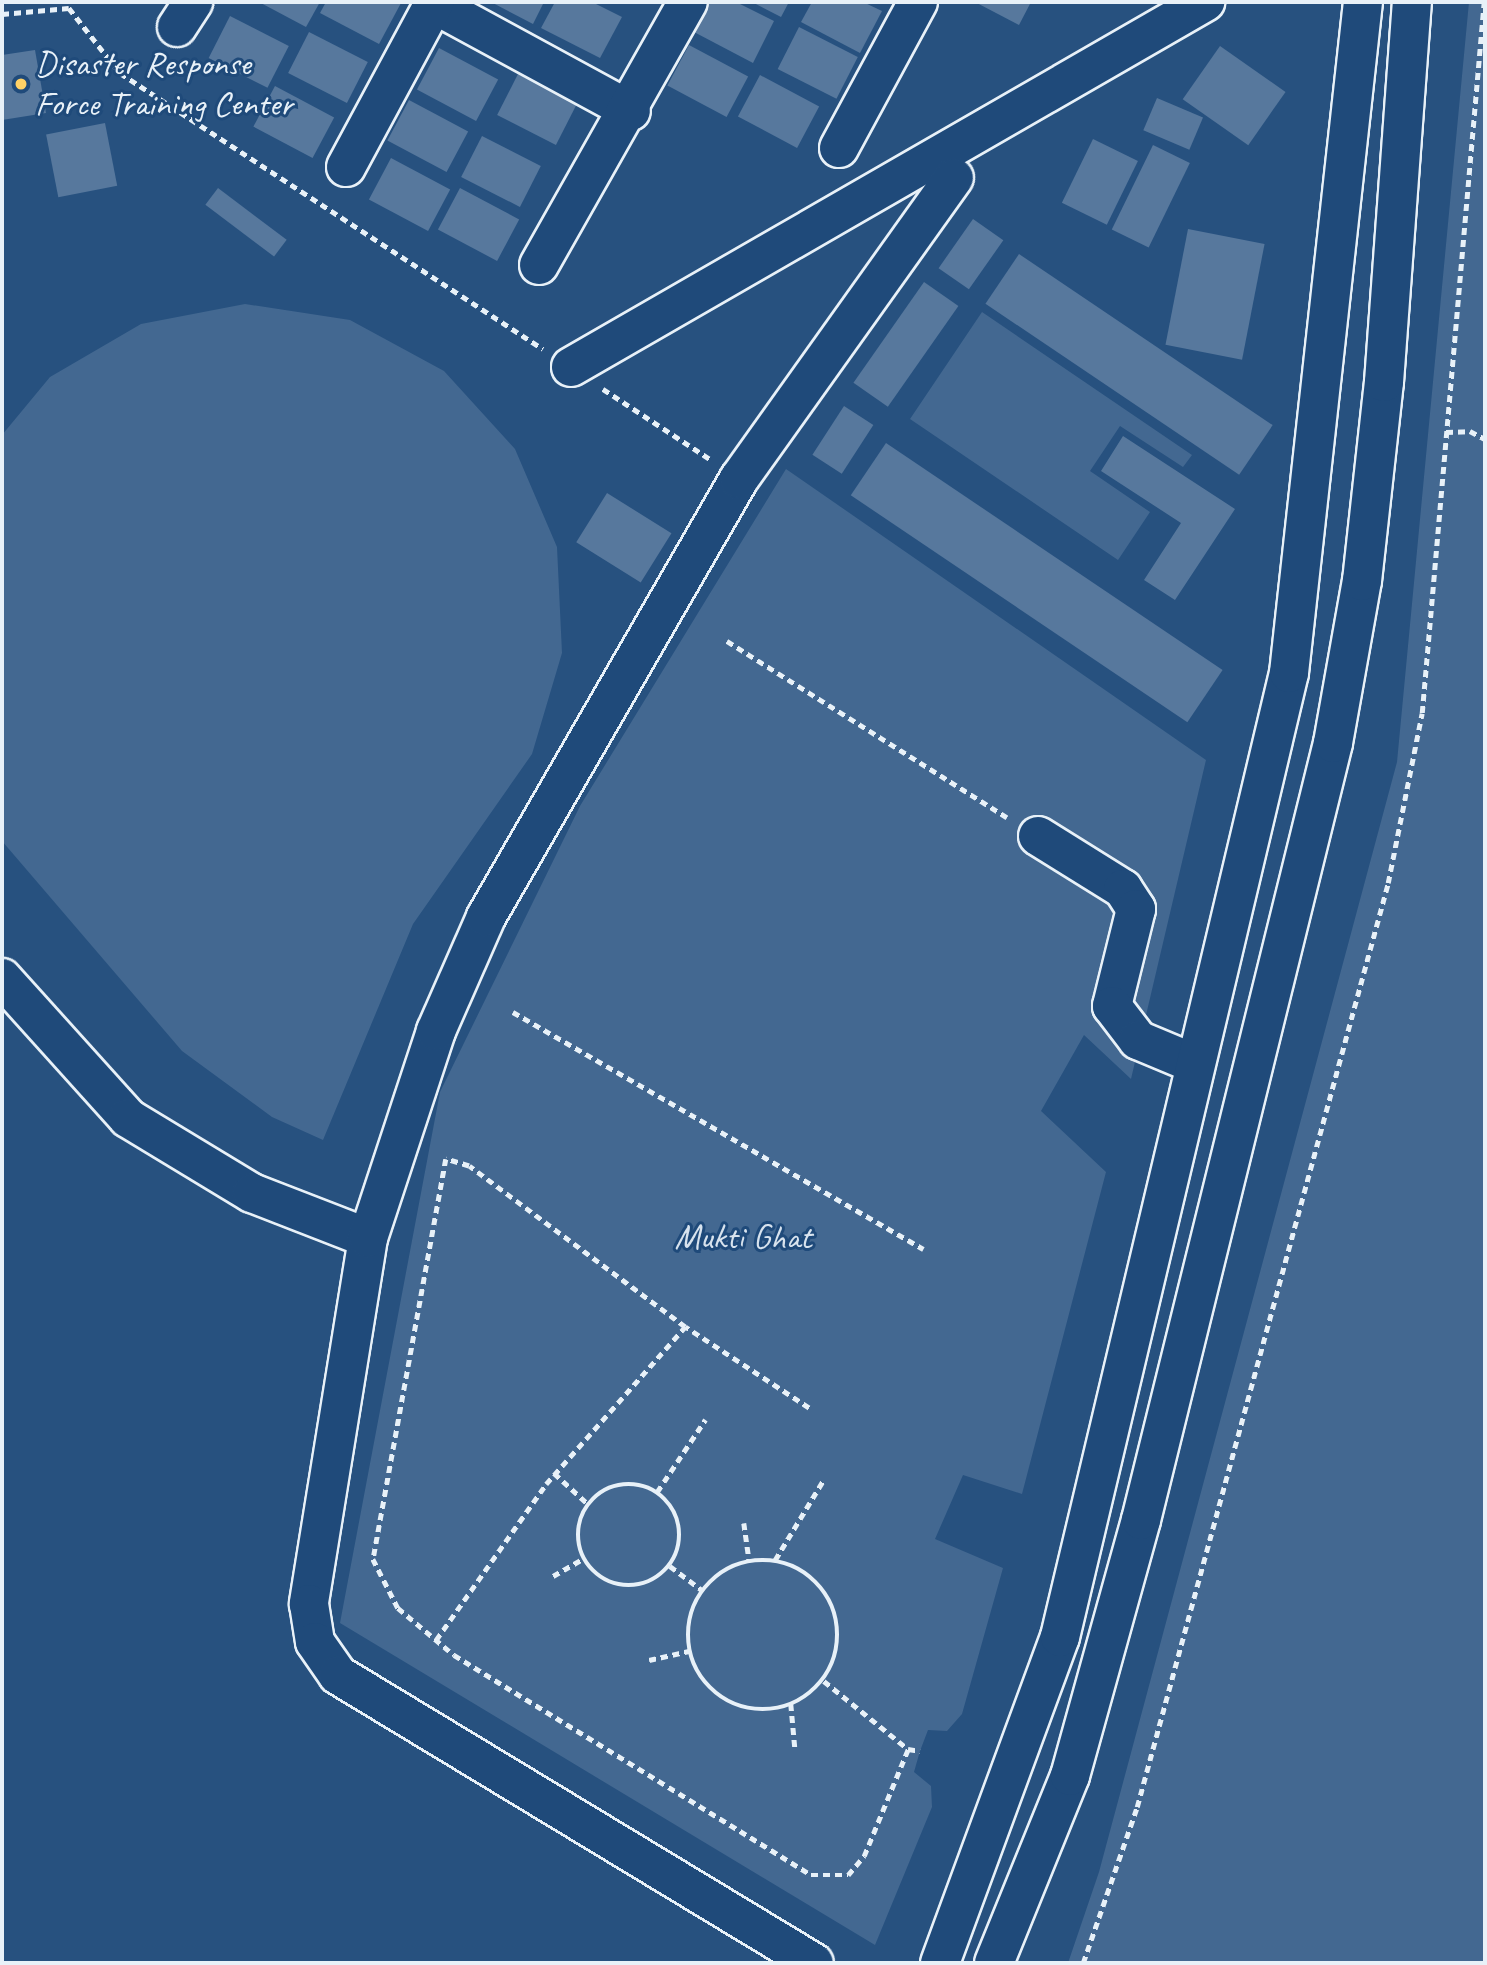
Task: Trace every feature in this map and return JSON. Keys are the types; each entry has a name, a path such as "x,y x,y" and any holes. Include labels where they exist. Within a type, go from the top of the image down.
{"street":[{"path":"539,265 631,111 688,2"},
{"path":"839,148 918,2"},
{"path":"571,368 1205,2"},
{"path":"940,1963 1060,1637 1193,1063 1289,673 1363,2"},
{"path":"994,1963 1070,1776 1141,1520 1333,743 1362,581 1384,383 1412,2"},
{"path":"346,166 435,3 631,111"},
{"path":"814,1963 338,1675 315,1642 309,1604 368,1238 436,1031 486,917 740,479 954,178"},
{"path":"1038,836 1123,889 1136,909 1112,1006 1138,1040 1193,1063"},
{"path":"2,978 128,1118 252,1193 368,1238"}],"path":[{"path":"1083,1963 1137,1807 1388,883 1422,713 1484,2"},
{"path":"2,14 69,8 120,73 740,479"},
{"path":"1446,432 1470,431 1485,439"},
{"path":"727,641 1038,836"},
{"path":"513,1012 923,1249"},
{"path":"810,1408 685,1327 470,1166 446,1159 373,1559 398,1608 436,1640 811,1875 848,1875 863,1856 908,1749"},
{"path":"436,1640 554,1473 685,1327"},
{"path":"657,1492 705,1420"},
{"path":"554,1473 589,1504"},
{"path":"775,1560 824,1479"},
{"path":"625,1484 657,1492 669,1503 680,1534 670,1566 657,1577 625,1585 594,1572 583,1559 578,1526 589,1504 625,1484"},
{"path":"744,1523 749,1560"},
{"path":"553,1576 583,1559"},
{"path":"749,1560 775,1560 820,1584 833,1607 836,1657 824,1681 791,1704 758,1710 734,1705 713,1692 689,1651 687,1627 702,1590 726,1568 749,1560"},
{"path":"670,1566 702,1590"},
{"path":"649,1660 689,1651"},
{"path":"824,1681 908,1749 920,1751"},
{"path":"791,1704 794,1748"}],"green space":[{"path":"1469,2 1485,2 1485,1963 1068,1963 1099,1872 1397,762"},
{"path":"245,304 350,320 444,371 515,449 557,547 562,653 532,754 413,924 323,1140 272,1117 182,1051 2,841 2,435 50,377 141,324"},
{"path":"982,312 1192,455 1183,467 1120,426 1090,471 1150,512 1118,560 910,419"},
{"name":"Mukti Ghat","path":"786,469 1206,760 1131,1079 1084,1035 1041,1111 1106,1172 1022,1494 963,1475 935,1539 1003,1568 962,1714 947,1731 928,1730 920,1751 914,1772 931,1786 932,1807 875,1945 340,1623 440,1092 580,806"}],"building":[{"path":"259,2 320,2 306,27"},
{"path":"326,2 401,3 379,44 320,13"},
{"path":"491,2 544,2 533,24"},
{"path":"555,2 592,2 622,17 600,58 541,28"},
{"path":"710,2 736,2 774,21 753,63 694,32"},
{"path":"752,2 789,2 781,17"},
{"path":"812,2 863,2 882,11 860,53 801,22"},
{"path":"975,2 1031,2 1019,25"},
{"path":"230,16 289,46 267,88 209,58"},
{"path":"799,27 858,57 836,99 778,69"},
{"path":"309,32 368,62 347,103 288,73"},
{"path":"689,45 748,76 727,117 667,86"},
{"path":"1220,46 1286,92 1248,145 1183,99"},
{"path":"439,48 498,79 476,121 417,89"},
{"name":"Disaster Response Force Training Center","path":"35,50 46,113 2,120 2,55"},
{"path":"518,74 577,104 556,145 497,115"},
{"path":"760,75 819,106 797,148 738,116"},
{"path":"275,86 334,117 313,158 253,127"},
{"path":"1157,98 1203,118 1189,150 1143,130"},
{"path":"409,100 468,131 447,172 387,141"},
{"path":"105,123 117,186 58,197 46,134"},
{"path":"482,136 541,166 520,207 461,177"},
{"path":"1093,139 1138,161 1107,225 1062,203"},
{"path":"1153,145 1190,163 1149,247 1112,229"},
{"path":"391,158 450,189 428,231 369,199"},
{"path":"218,188 287,240 274,257 205,205"},
{"path":"460,188 519,219 497,261 438,229"},
{"path":"973,219 1003,240 969,289 939,268"},
{"path":"1188,229 1265,244 1242,360 1165,345"},
{"path":"1019,254 1273,425 1239,475 985,304"},
{"path":"924,282 958,306 888,407 853,383"},
{"path":"844,406 873,425 842,474 812,455"},
{"path":"1123,436 1235,509 1175,600 1144,580 1181,523 1101,471"},
{"path":"886,443 1223,670 1187,722 851,495"},
{"path":"607,493 671,533 641,582 576,542"}],"place":[{"name":"Disaster Response Force Training Center","path":"21,84"}]}
